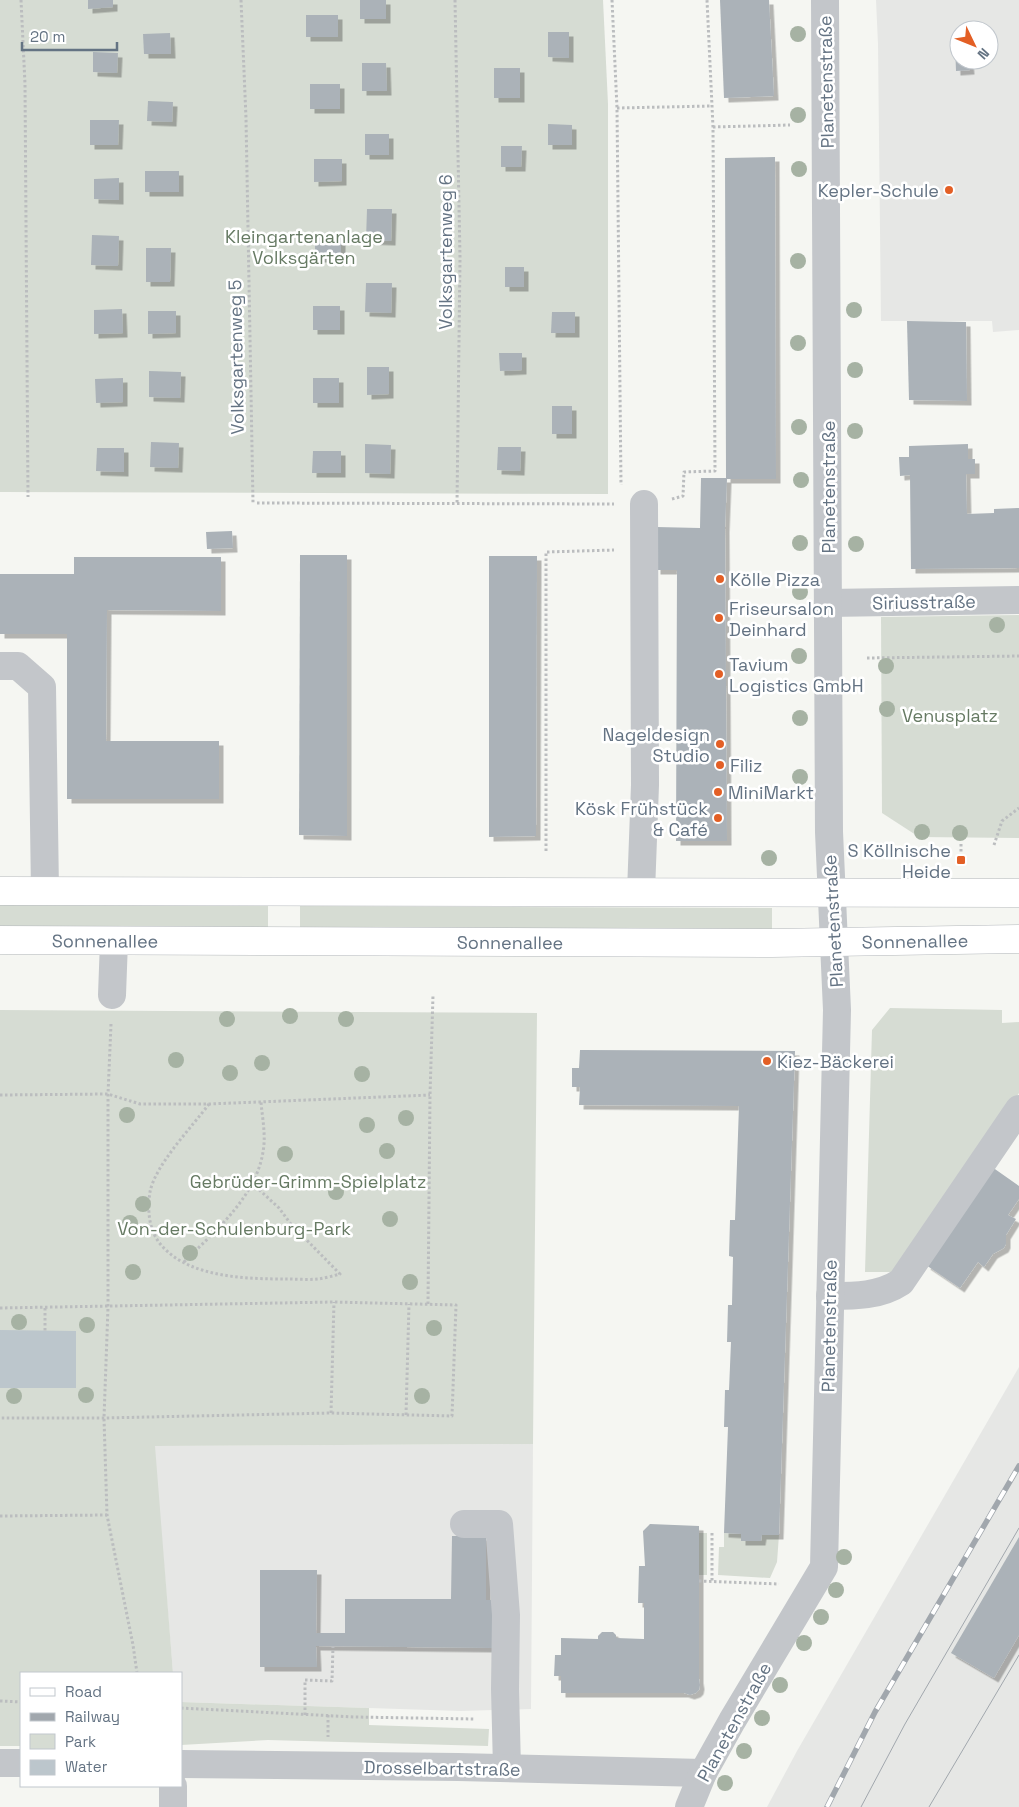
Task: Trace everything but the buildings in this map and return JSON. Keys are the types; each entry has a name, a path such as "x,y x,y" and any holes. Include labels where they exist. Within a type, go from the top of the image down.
{"main road":[{"path":"0,890 1019,893"},
{"name":"Sonnenallee","path":"0,940 735,943 1019,939"}],"street":[{"name":"Planetenstraße","path":"689,1807 703,1773 732,1721 824,1567 837,1010 829,832 825,0"},
{"path":"629,500 644,550 645,785 641,892"},
{"name":"Siriusstraße","path":"828,603 1019,600"},
{"path":"0,666 18,666 42,687 45,891"},
{"path":"112,995 114,941"},
{"path":"830,1296 872,1294 890,1290 901,1282 1019,1110"},
{"path":"464,1524 499,1524 506,1615 507,1768"},
{"path":"0,1763 20,1763"},
{"name":"Drosselbartstraße","path":"182,1764 507,1768 703,1773"},
{"path":"173,1787 173,1807"}],"path":[{"path":"21,0 25,84 28,497"},
{"name":"Volksgartenweg 5","path":"241,0 255,503 457,504"},
{"name":"Volksgartenweg 6","path":"455,0 460,258 457,504"},
{"path":"457,504 629,500 612,0"},
{"path":"683,496 684,472 715,472 713,127 707,0"},
{"path":"617,108 712,106"},
{"path":"713,127 790,125"},
{"path":"546,851 546,552 644,550"},
{"path":"867,658 1019,656"},
{"path":"994,845 1002,821 1019,808"},
{"path":"961,844 961,860"},
{"path":"112,995 108,1094 108,1307 104,1418 106,1515 137,1672"},
{"path":"428,1304 433,995"},
{"path":"0,1095 108,1094 140,1104 209,1104 430,1095"},
{"path":"184,1262 240,1203 253,1184 264,1143 262,1102"},
{"path":"209,1104 163,1162 150,1191 149,1213 152,1232 160,1245 167,1252 184,1262 207,1272 253,1278 318,1279 340,1274 290,1223 280,1208 253,1184"},
{"path":"331,1413 334,1302"},
{"path":"0,1308 334,1302 456,1305 452,1416 331,1413 104,1418 0,1418"},
{"path":"406,1415 409,1304"},
{"path":"45,1308 45,1330"},
{"path":"0,1516 106,1515"},
{"path":"712,1533 712,1581"},
{"path":"699,1581 780,1584"},
{"path":"305,1714 305,1680 332,1681 333,1646"},
{"path":"0,1701 20,1702"},
{"path":"182,1708 506,1720"}],"shaded area":[{"name":"Kepler-Schule","path":"876,0 1019,0 1019,330 993,332 992,321 881,321"},
{"path":"1019,1367 1019,1807 767,1807 797,1751"},
{"path":"533,1444 531,1709 461,1711 182,1702 182,1672 173,1672 154,1446"}],"green space":[{"name":"Kleingartenanlage Volksgärten","path":"0,0 603,0 608,104 608,494 0,492"},
{"name":"Venusplatz","path":"1019,615 1019,838 919,837 882,813 881,617"},
{"path":"0,904 268,906 268,928 0,926"},
{"path":"300,906 772,908 772,930 300,929"},
{"path":"890,1008 1002,1010 1002,1023 1019,1022 1019,1093 907,1262 892,1272 865,1272 872,1030"},
{"name":"Von-der-Schulenburg-Park","path":"0,1010 537,1013 533,1444 155,1446 173,1672 20,1672 20,1746 0,1746"},
{"path":"699,1533 707,1533 707,1575 699,1575"},
{"path":"724,1533 741,1534 741,1541 761,1541 762,1535 779,1535 777,1562 770,1578 718,1575 719,1547 724,1547"},
{"path":"182,1702 369,1708 369,1725 489,1729 488,1746 268,1740 182,1745"}],"water":[{"path":"0,1330 76,1331 76,1388 0,1388"}],"tram line":[{"path":"861,1807 905,1724 1019,1528"},
{"path":"929,1807 1019,1655"}],"railway":[{"path":"827,1807 875,1712 1019,1466"}],"place":[{"name":"Kepler-Schule","path":"949,190"},
{"name":"Kölle Pizza","path":"720,579"},
{"name":"Friseursalon Deinhard","path":"719,618"},
{"name":"Tavium Logistics GmbH","path":"719,674"},
{"name":"Nageldesign Studio","path":"720,744"},
{"name":"Filiz","path":"720,765"},
{"name":"MiniMarkt","path":"718,792"},
{"name":"Kösk Frühstück & Café","path":"718,818"},
{"name":"S Köllnische Heide","path":"961,860"},
{"name":"Kiez-Bäckerei","path":"767,1061"}],"park label":[{"name":"Gebrüder-Grimm-Spielplatz","path":"308,1181"}]}
